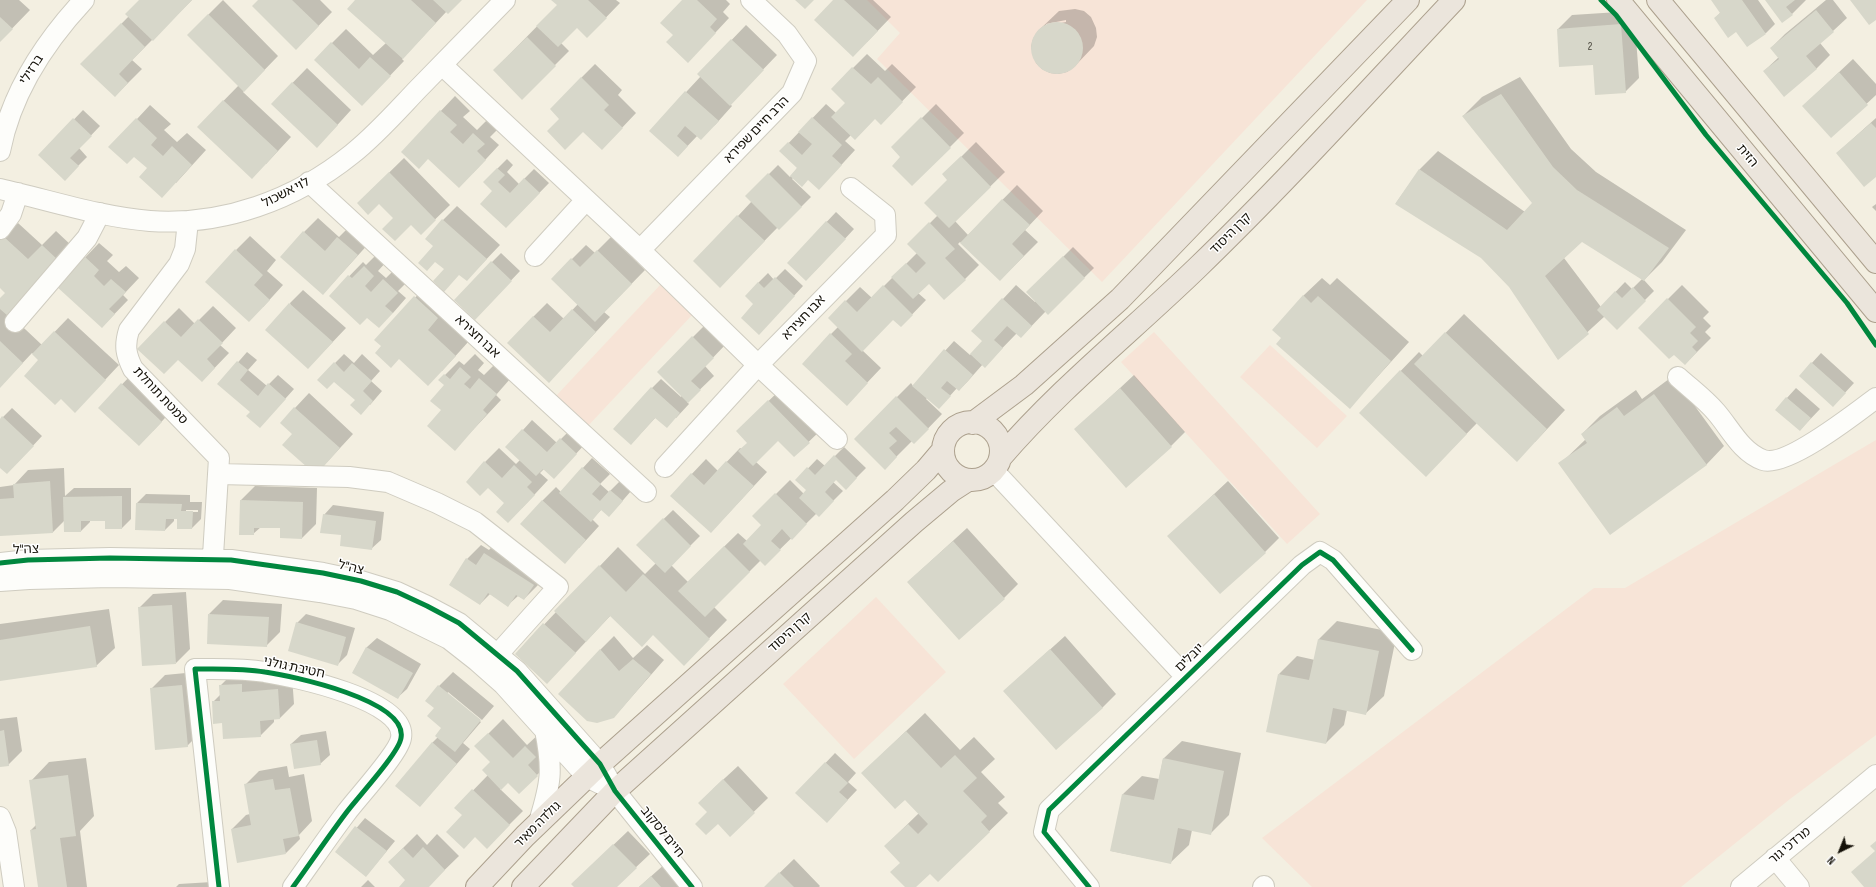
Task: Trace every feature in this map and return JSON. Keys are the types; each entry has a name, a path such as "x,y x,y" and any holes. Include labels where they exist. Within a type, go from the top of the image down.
{"main road":[{"path":"973,423 1024,385 1120,299 1408,0"},
{"name":"קרן היסוד","path":"997,465 1044,409 1180,285 1230,236 1454,0"},
{"name":"הזית","path":"1618,0 1876,311"},
{"path":"1665,2 1876,262"},
{"path":"965,423 973,423 987,427 997,437 1000,444 997,465 982,478 968,480 961,478 950,470 944,457 943,450 952,430 965,423"},
{"path":"594,770 895,500 926,470 943,450"},
{"name":"קרן היסוד","path":"615,791 914,522 951,491 968,480"},
{"name":"גולדה מאיר","path":"477,887 539,822 594,770"},
{"path":"523,887 615,791"}],"street":[{"name":"ברזילי","path":"0,151 3,134 21,86 64,22 84,0"},
{"name":"לוי אשכול","path":"9,191 100,213 150,221 188,221 223,216 258,208 309,182 352,154 378,130 505,0"},
{"name":"הרב חיים שפירא","path":"640,250 792,94 806,61 787,34 751,0"},
{"path":"442,65 640,250 758,365 837,439"},
{"name":"אבו חצירא","path":"309,182 646,492"},
{"name":"אבו חצירא","path":"665,467 758,365 886,235 885,215 851,188"},
{"path":"0,229 11,214 9,191"},
{"path":"535,256 586,200"},
{"path":"15,322 87,238 100,213"},
{"name":"סמטת תוחלת","path":"188,221 185,249 179,264 129,330 125,341 126,355 133,370 219,458 212,569"},
{"path":"1678,377 1715,412 1735,438 1762,460 1773,462 1814,442 1876,398"},
{"name":"יובלים","path":"997,465 1186,677"},
{"path":"218,474 349,477 388,482 437,503 475,522 558,587 498,654"},
{"name":"יובלים","path":"1089,887 1044,832 1048,810 1302,565 1320,552 1333,560 1412,650"},
{"name":"צה\"ל","path":"0,562 103,558 212,569 230,579 320,592 356,599 390,610 449,639 503,684 545,730 594,770 615,791"},
{"name":"צה\"ל","path":"0,582 29,579 103,578 212,569 231,560 323,573 361,581 397,592 459,623 517,670 594,770"},
{"name":"חטיבת גולני","path":"219,887 195,669 264,671 306,680 357,696 390,714 399,725 402,738 396,750 346,812 293,887"},
{"path":"539,822 548,793 551,774 550,755 545,730"},
{"name":"מרדכי גור","path":"1742,887 1876,775"},
{"name":"חיים לסקוב","path":"615,791 692,887"},
{"path":"0,817 6,832 14,887"},
{"path":"1775,858 1799,887"}],"shaded area":[{"path":"867,0 1367,0 1102,282 877,59 900,33"},
{"path":"662,283 694,313 587,427 555,397"},
{"path":"1154,332 1320,514 1287,544 1121,362"},
{"path":"1270,345 1347,416 1317,448 1240,377"},
{"path":"1876,440 1876,735 1790,799 1681,887 1312,887 1262,838 1594,588 1625,588"},
{"path":"876,597 946,672 854,759 783,684"}],"building":[{"path":"139,0 192,0 153,41 125,14"},
{"path":"258,0 292,0 319,26 296,50 252,6"},
{"path":"355,0 411,0 436,23 403,59 347,9"},
{"path":"433,0 462,0 448,14"},
{"path":"551,0 588,0 607,18 587,38 577,28 558,47 536,26 557,5"},
{"path":"682,0 697,0 717,19 710,27 716,33 688,63 666,42 673,35 660,23"},
{"path":"795,0 814,0 805,9"},
{"path":"833,0 844,0 878,31 853,57 814,20"},
{"path":"1711,0 1742,0 1766,34 1747,47 1736,32 1728,38 1714,18 1720,13"},
{"path":"1765,0 1795,0 1786,7 1793,15 1782,23"},
{"path":"1850,0 1876,0 1876,20 1869,25"},
{"path":"1816,10 1834,32 1806,56 1817,69 1784,97 1763,71 1779,59 1770,48"},
{"path":"208,14 265,70 244,92 187,35"},
{"path":"0,17 13,29 0,42"},
{"path":"1052,22 1062,22 1076,29 1083,43 1083,53 1076,67 1062,74 1052,74 1042,70 1035,63 1031,53 1031,43 1035,33 1042,26"},
{"path":"121,23 145,47 119,74 128,83 115,97 80,64"},
{"path":"1621,24 1626,93 1595,95 1593,65 1559,67 1557,29"},
{"path":"527,37 556,66 522,100 493,70"},
{"path":"731,39 764,70 730,106 697,74"},
{"path":"331,42 359,69 370,57 391,76 362,106 314,60"},
{"path":"852,67 871,84 878,77 903,102 881,125 875,119 855,140 831,117 845,103 831,89"},
{"path":"1839,72 1868,105 1831,138 1802,106"},
{"path":"581,77 609,105 604,110 623,128 602,150 583,132 565,150 547,131 559,119 550,109"},
{"path":"292,82 338,125 317,148 271,104"},
{"path":"685,91 719,121 701,140 685,126 677,136 688,146 678,157 649,131"},
{"path":"1501,94 1553,167 1577,190 1669,248 1644,281 1582,242 1545,276 1589,334 1558,360 1509,287 1481,258 1395,204 1419,169 1507,230 1532,203 1462,116"},
{"path":"223,100 278,151 252,179 197,127"},
{"path":"440,110 457,125 450,132 463,144 473,133 485,144 477,151 486,160 459,188 428,159 419,169 401,152"},
{"path":"812,117 842,145 832,156 842,165 819,190 808,180 802,187 790,176 797,168 779,151 788,142 802,155 812,144 798,132"},
{"path":"921,117 951,148 912,186 892,166 900,157 891,147"},
{"path":"73,118 92,136 70,158 79,166 65,181 38,155"},
{"path":"136,118 157,138 151,145 163,156 172,146 192,165 162,198 139,177 147,168 134,157 127,164 108,147"},
{"path":"1871,123 1876,128 1876,177 1864,187 1836,153"},
{"path":"961,156 991,187 949,228 924,203 947,180 942,174"},
{"path":"497,168 505,175 498,182 510,193 524,178 540,193 506,228 480,204 492,191 483,182"},
{"path":"389,172 436,220 421,235 411,225 395,241 382,229 393,218 379,204 368,215 357,203"},
{"path":"768,173 802,207 779,230 745,196"},
{"path":"1002,199 1030,225 1012,244 1024,256 1000,281 960,243"},
{"path":"737,215 765,241 720,288 693,261"},
{"path":"442,219 487,259 467,281 459,275 444,292 433,281 444,269 435,262 427,271 418,263 433,246 425,239"},
{"path":"826,221 846,239 806,281 787,263"},
{"path":"929,222 955,249 945,258 966,280 944,300 929,284 913,299 891,277 906,263 916,273 926,263 907,244"},
{"path":"303,231 325,251 337,237 358,255 323,295 280,257"},
{"path":"3,236 28,259 42,245 59,261 8,316 0,309 0,298 5,293 0,288 0,240"},
{"path":"235,249 263,275 254,285 270,300 249,322 205,282"},
{"path":"597,250 632,284 595,322 551,279 571,258 580,267"},
{"path":"84,256 99,270 94,276 104,286 111,279 126,292 109,309 115,314 102,328 56,286"},
{"path":"1063,256 1085,278 1048,315 1026,292"},
{"path":"491,261 512,281 475,320 454,300"},
{"path":"364,266 374,276 365,286 371,292 383,279 398,293 385,306 393,313 379,328 367,318 360,325 329,296 348,275 352,278"},
{"path":"775,277 795,296 759,335 741,318 753,304 745,296 758,282 764,288"},
{"path":"883,285 913,315 901,327 893,320 862,352 828,318 845,300 857,312"},
{"path":"1633,287 1646,301 1617,330 1597,310 1615,291 1622,298"},
{"path":"1303,295 1311,303 1318,296 1391,361 1350,409 1276,344 1281,338 1272,330"},
{"path":"414,296 438,318 428,330 456,356 428,386 399,359 391,368 375,353 381,346 374,340"},
{"path":"1002,298 1032,326 1021,338 1007,326 994,340 1003,348 985,368 970,354 982,341 971,331"},
{"path":"1667,298 1696,327 1690,333 1698,341 1692,347 1697,352 1685,365 1674,355 1669,359 1638,328"},
{"path":"289,303 333,342 308,369 265,330"},
{"path":"572,309 596,332 549,383 507,343 533,316 550,332"},
{"path":"198,319 223,343 207,359 215,368 202,382 178,360 164,374 137,349 164,321 181,337"},
{"path":"54,331 106,380 75,413 61,399 55,405 24,376 38,360 32,354"},
{"path":"1445,332 1547,429 1517,462 1414,364"},
{"path":"830,333 852,354 845,361 868,383 847,406 802,364"},
{"path":"692,336 714,358 691,381 701,390 688,403 657,372"},
{"path":"0,341 23,363 0,388"},
{"path":"944,349 973,375 959,391 947,381 941,388 951,396 939,409 912,386"},
{"path":"237,361 248,370 240,380 258,396 268,383 286,399 260,428 246,416 250,412 217,384"},
{"path":"334,362 344,372 352,363 372,381 363,391 373,401 361,415 350,405 355,400 334,382 327,389 317,380"},
{"path":"1811,362 1846,393 1833,407 1799,376"},
{"path":"460,367 471,377 464,384 470,389 479,378 497,394 483,410 487,414 455,451 427,426 441,410 430,401 444,385 438,380 444,374 450,379"},
{"path":"1400,370 1467,434 1426,477 1359,413"},
{"path":"121,383 162,422 139,446 98,408"},
{"path":"651,387 680,413 667,428 655,418 631,445 613,429"},
{"path":"1120,388 1172,447 1126,488 1074,429"},
{"path":"1654,394 1707,465 1610,535 1558,463 1587,443 1581,434 1617,407 1624,416"},
{"path":"896,396 929,429 914,444 896,427 889,433 897,441 889,448 897,457 885,470 854,439"},
{"path":"1786,397 1811,418 1800,431 1775,410"},
{"path":"768,400 810,443 794,457 778,441 753,466 738,451 747,443 736,431"},
{"path":"294,407 340,448 316,475 282,445 292,434 280,423"},
{"path":"2,416 34,446 7,474 0,468 0,419"},
{"path":"522,429 547,452 560,438 577,454 554,479 543,469 536,476 505,447"},
{"path":"834,455 857,478 846,490 836,480 825,492 834,501 819,517 799,498 806,490 795,480 807,467 815,475"},
{"path":"484,461 502,478 514,465 532,482 527,487 535,495 508,523 496,512 504,503 488,488 480,496 466,482"},
{"path":"726,461 754,486 711,533 670,496 691,473 704,485"},
{"path":"582,467 601,484 592,494 600,501 610,490 623,501 609,517 601,510 591,522 559,493"},
{"path":"50,481 53,533 0,536 0,499 14,498 13,484"},
{"path":"775,493 807,524 792,540 782,529 771,541 781,550 765,566 743,544 761,525 752,516"},
{"path":"1214,494 1266,553 1220,594 1167,536"},
{"path":"122,496 122,529 105,529 105,521 81,521 81,532 64,532 63,497"},
{"path":"240,500 303,502 302,539 280,538 280,528 254,528 254,535 239,535"},
{"path":"542,500 586,540 565,564 520,524"},
{"path":"136,503 182,504 181,511 193,511 192,529 177,529 177,519 166,519 165,531 135,530"},
{"path":"323,514 376,521 372,550 340,546 341,535 320,533"},
{"path":"663,518 691,546 665,573 636,545"},
{"path":"953,541 1005,599 959,640 907,582"},
{"path":"724,546 750,572 705,617 678,591"},
{"path":"484,553 534,585 524,600 516,595 508,607 488,593 480,605 449,585 466,558 476,565"},
{"path":"599,565 626,592 643,574 710,639 684,666 653,635 642,647 610,616 586,642 554,611"},
{"path":"172,605 176,664 142,666 138,607"},
{"path":"208,614 269,617 267,647 207,644"},
{"path":"296,622 346,637 338,666 288,651"},
{"path":"543,623 576,653 547,684 515,654"},
{"path":"90,626 97,667 0,681 0,640"},
{"path":"1318,639 1379,651 1366,715 1333,708 1326,744 1266,732 1278,674 1309,680"},
{"path":"366,647 413,673 398,699 352,673"},
{"path":"600,649 619,671 633,659 651,674 614,718 597,723 587,721 558,694"},
{"path":"1050,649 1103,708 1056,750 1003,691"},
{"path":"242,684 242,692 278,689 280,719 260,721 261,737 223,739 222,723 213,724 212,701 220,701 219,685"},
{"path":"182,685 188,747 155,750 150,688"},
{"path":"438,685 481,720 455,752 435,736 441,728 427,716 434,708 425,701"},
{"path":"4,730 9,766 0,767 0,731"},
{"path":"906,731 941,768 955,755 977,778 963,791 987,816 981,822 990,832 938,882 930,874 916,887 905,887 890,872 900,863 884,846 908,824 918,834 928,824 905,800 895,809 861,773"},
{"path":"488,733 513,758 525,746 536,757 528,765 538,776 519,794 508,783 501,790 482,770 490,762 474,746"},
{"path":"317,740 321,765 294,769 290,744"},
{"path":"432,742 457,764 420,807 395,786"},
{"path":"1163,758 1224,771 1211,835 1178,828 1171,864 1110,851 1122,794 1154,800"},
{"path":"825,762 848,783 839,792 848,800 827,823 795,793"},
{"path":"68,775 76,836 60,838 67,887 38,887 30,830 36,829 29,780"},
{"path":"273,779 275,790 290,788 299,836 283,839 286,854 237,863 231,829 251,825 244,784"},
{"path":"723,779 755,813 730,837 718,824 706,835 695,824 707,812 698,803"},
{"path":"472,789 510,825 487,849 475,837 464,849 446,832 462,815 454,808"},
{"path":"355,826 387,851 366,877 335,852"},
{"path":"1876,841 1876,887 1864,887 1851,872 1875,851 1870,846"},
{"path":"613,844 637,868 617,887 574,887 571,884"},
{"path":"423,847 445,870 429,887 399,887 405,880 388,862 403,848 413,858"},
{"path":"779,872 794,887 764,887"},
{"path":"651,876 661,887 639,887"}],"cycle path":[{"path":"1601,0 1616,15 1706,135 1847,303 1876,345"},
{"path":"1089,887 1044,832 1049,810 1302,565 1320,552 1333,560 1412,650"},
{"path":"0,563 28,560 110,558 231,560 323,573 361,581 397,592 427,606 459,623 517,671 600,764 615,791 692,887"},
{"path":"219,887 195,669 256,671 279,674 322,685 346,692 368,701 386,712 398,724 401,738 399,745 377,776 346,813 293,887"}]}
